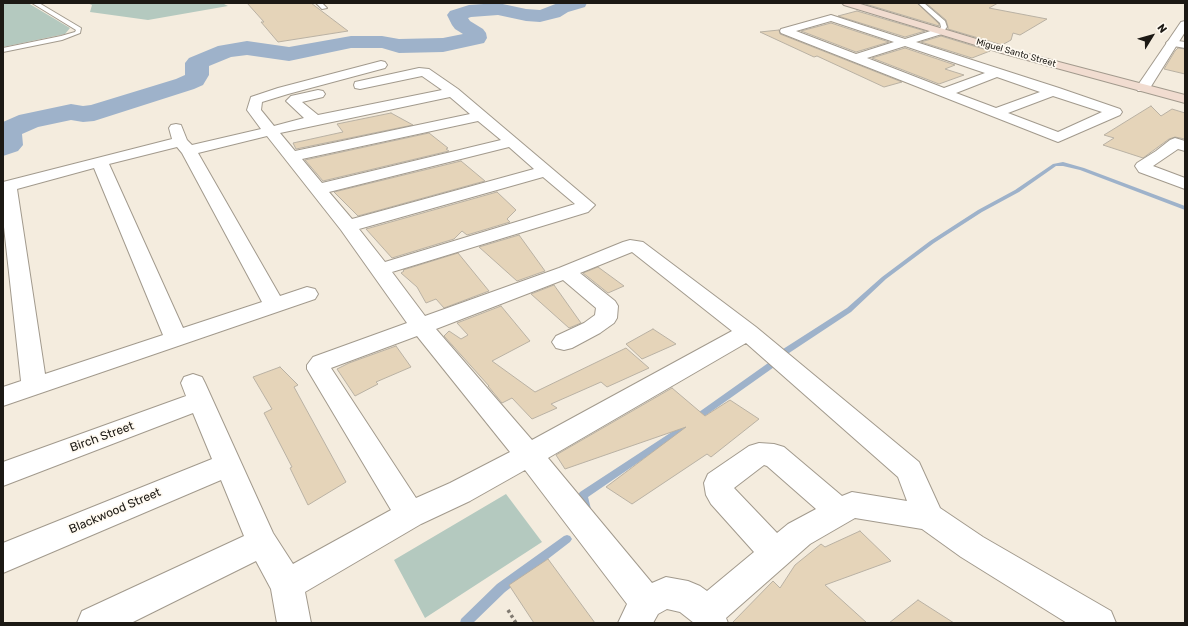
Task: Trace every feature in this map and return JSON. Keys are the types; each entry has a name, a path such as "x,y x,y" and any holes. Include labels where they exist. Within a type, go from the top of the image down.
{"main road":[{"name":"Miguel Santo Street","path":"847,3 1009,52 1185,99"}],"street":[{"path":"831,18 870,30 1054,91 1114,112 1058,137 785,31 831,18"},
{"path":"1143,88 1172,43 1183,29"},
{"path":"850,35 870,30"},
{"path":"856,58 941,31"},
{"path":"815,43 836,38"},
{"path":"1172,43 1185,45"},
{"path":"930,64 950,57"},
{"path":"381,66 282,90 256,100 254,110 348,226 421,326 529,455 640,613 666,593 688,597 709,617 799,534 852,505 929,517 972,547 1098,623"},
{"path":"897,74 917,68"},
{"path":"315,120 293,101 296,98 422,72 452,92 586,205 585,207 379,270"},
{"path":"944,93 997,73"},
{"path":"995,113 1054,91"},
{"path":"34,386 5,186 182,140 270,130 452,92"},
{"path":"292,156 481,116"},
{"path":"182,140 274,304"},
{"path":"319,189 512,142"},
{"path":"1185,146 1174,143 1162,154 1143,166 1145,169 1185,184"},
{"path":"100,162 176,339"},
{"path":"348,226 546,171"},
{"path":"410,516 319,369 319,365 566,272 630,246 636,246 748,332 909,470 929,517"},
{"path":"564,342 592,328 606,318 607,306 566,272"},
{"path":"3,397 307,294"},
{"path":"287,585 410,516 460,492 529,455 748,332"},
{"name":"Birch Street","path":"3,474 197,391 227,465"},
{"path":"776,554 721,495 718,483 760,454 774,456 840,512"},
{"path":"227,465 262,543 287,585 294,623"},
{"name":"Blackwood Street","path":"3,558 227,465"},
{"path":"94,623 262,543"}],"lane":[{"path":"3,50 62,38 77,33 79,29 35,3"},
{"path":"319,3 324,8"},
{"path":"921,3 943,22 944,27 941,31"}],"path":[{"path":"508,610 516,623"}],"green space":[{"path":"3,3 28,3 70,28 65,34 3,47"},
{"path":"87,3 222,3 228,6 148,20 90,12 92,5"},
{"path":"506,494 542,542 425,618 394,560"}],"building":[{"path":"247,3 311,3 348,31 278,42 261,22 264,22"},
{"path":"862,3 917,3 939,24 939,26"},
{"path":"926,3 998,3 989,8 1047,19 1020,35 1013,33 1011,40 1002,45 948,29 946,20"},
{"path":"857,11 925,31 905,37 838,16"},
{"path":"831,23 889,42 856,52 801,31"},
{"path":"779,30 780,34 902,82 884,87 760,32"},
{"path":"941,36 990,51 972,58 921,42"},
{"path":"905,48 955,65 945,69 964,75 939,84 872,58"},
{"path":"1178,48 1185,49 1185,74 1164,69"},
{"path":"1151,106 1161,116 1172,109 1185,113 1185,139 1175,137 1169,139 1143,158 1103,145 1114,138 1104,135"},
{"path":"391,113 413,125 296,149 293,143 343,132 337,124"},
{"path":"429,133 448,148 446,149 449,151 323,181 305,160"},
{"path":"461,161 485,181 358,216 334,192"},
{"path":"497,192 516,210 507,219 510,222 467,235 462,231 454,239 392,258 366,229"},
{"path":"519,235 545,271 517,281 479,247"},
{"path":"458,253 489,291 444,308 436,299 426,303 417,287 401,273 404,271 403,270"},
{"path":"598,267 624,286 608,293 583,273"},
{"path":"554,285 581,323 569,328 531,294"},
{"path":"501,306 530,341 492,361 535,392 626,348 649,368 607,387 601,382 551,404 557,408 532,419 512,398 502,403 489,386 444,336 449,331 461,339 468,335 457,323"},
{"path":"653,329 676,344 642,359 626,344"},
{"path":"396,346 411,367 376,382 378,384 355,396 337,369 349,363"},
{"path":"280,367 298,385 294,387 346,482 308,505 290,468 292,467 264,413 272,409 253,377"},
{"path":"672,388 705,416 730,400 759,419 711,457 707,454 632,504 606,487 686,427 565,469 556,455"},
{"path":"860,531 891,561 825,585 867,623 732,623 773,581 780,588 795,565 821,544 825,547"},
{"path":"548,559 595,623 534,623 509,585"},
{"path":"918,600 954,623 889,623"}],"waterway":[{"path":"3,147 8,145 8,134 11,129 29,121 71,112 83,114 94,113 185,84 194,80 197,75 197,63 226,51 247,48 289,54 351,42 382,42 399,46 443,45 476,38 476,33 462,25 457,15 469,11 498,9 526,15 540,16 553,13 561,8 578,3"},
{"path":"783,353 849,310 884,278 932,242 980,211 1017,191 1055,165 1063,164 1082,169 1185,208"},
{"path":"695,419 774,363"},
{"path":"586,509 583,495 687,425"},
{"path":"465,623 501,588 567,539"}]}
